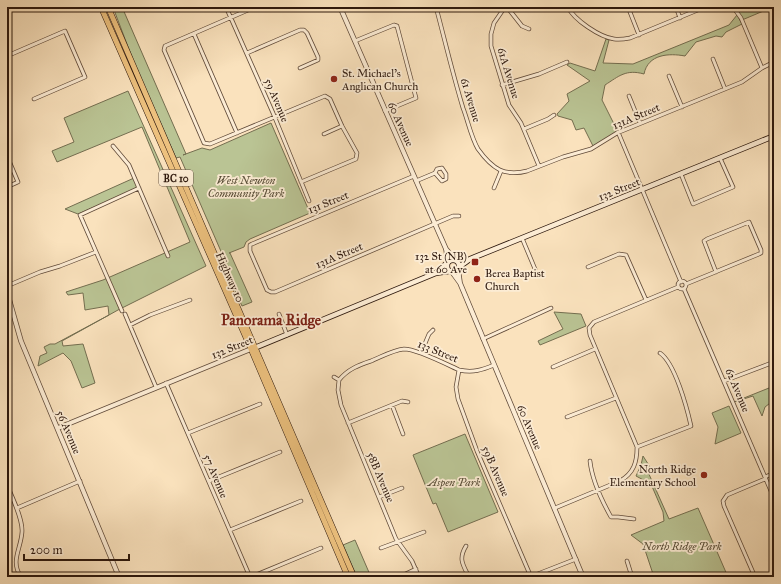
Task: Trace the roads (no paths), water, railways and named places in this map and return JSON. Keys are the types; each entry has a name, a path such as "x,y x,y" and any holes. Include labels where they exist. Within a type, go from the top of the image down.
{"highway":[{"name":"Highway 10","path":"101,7 354,577"},
{"name":"Highway 10","path":"108,7 253,348 348,577"}],"main road":[{"name":"132 Street","path":"459,268 470,259 774,136"},
{"name":"132 Street","path":"455,260 470,259"},
{"path":"451,260 455,260 458,263 459,268 456,271 451,272 447,267 448,263 451,260"},
{"name":"132 Street","path":"253,348 436,273 448,263"},
{"name":"132 Street","path":"436,273 451,272"}],"street":[{"name":"59 Avenue","path":"226,7 275,117 309,201"},
{"path":"255,7 165,46 164,50 204,143 210,144 325,96 330,99 342,126 357,153 356,159 301,182"},
{"name":"60 Avenue","path":"340,7 434,224 446,249 455,260"},
{"name":"61 Avenue","path":"436,7 468,124 478,149 489,162 500,171"},
{"path":"506,7 522,26 529,29"},
{"name":"61A Avenue","path":"506,7 494,23 491,34 491,46 509,105 524,129 539,166"},
{"path":"568,7 577,20 614,39 630,38 640,35 705,7"},
{"path":"628,7 640,35"},
{"path":"676,7 680,18"},
{"path":"733,7 741,18 762,68"},
{"path":"355,41 394,25 397,26 416,98 385,111"},
{"path":"247,53 300,30 304,30 307,33 318,60 300,68"},
{"path":"7,56 65,31 85,77 34,99"},
{"path":"194,34 237,133"},
{"path":"713,59 725,89"},
{"path":"502,85 539,74 567,62"},
{"name":"131A Street","path":"500,171 521,172 591,148 618,132 742,82 762,68 774,62"},
{"path":"669,76 682,107"},
{"path":"629,96 640,123"},
{"path":"524,129 554,115"},
{"path":"324,134 342,126"},
{"path":"618,132 681,282 686,284 716,272 761,253 749,222 707,239 704,242 716,272"},
{"path":"113,146 129,165 168,256"},
{"path":"7,156 18,182 7,186"},
{"path":"681,174 693,204 733,187 720,158"},
{"path":"494,188 500,171"},
{"path":"416,181 435,173"},
{"name":"131 Street","path":"271,292 267,290 250,253 250,245 414,176"},
{"path":"122,311 80,217 81,214 139,188"},
{"name":"131A Street","path":"271,292 275,292 434,224 454,216 459,216"},
{"path":"522,238 535,269"},
{"name":"60 Avenue","path":"446,249 448,263"},
{"path":"7,286 40,272 96,252"},
{"path":"588,268 617,255 624,254 628,258 646,300"},
{"name":"60 Avenue","path":"459,268 460,283"},
{"name":"60 Avenue","path":"451,272 460,283 583,577"},
{"path":"554,508 627,478 634,470 636,464 637,447 595,349 588,330 590,325 678,287 678,284 681,282"},
{"path":"678,287 680,289 684,289 686,284"},
{"name":"62 Avenue","path":"684,289 774,498"},
{"name":"56 Avenue","path":"7,292 21,341 120,577"},
{"path":"130,325 150,314 190,300"},
{"path":"483,339 551,308"},
{"path":"125,314 156,387"},
{"path":"279,314 287,335"},
{"path":"421,354 429,334 433,330"},
{"name":"132 Street","path":"58,428 253,348"},
{"name":"133 Street","path":"339,380 352,369 398,350 408,349 459,370 474,372 494,365"},
{"path":"553,367 595,349"},
{"path":"637,447 691,426 685,401 671,368 665,356 660,353"},
{"path":"724,381 774,362"},
{"name":"59B Avenue","path":"459,370 456,382 458,399 479,456 531,577"},
{"path":"334,377 339,380"},
{"name":"58B Avenue","path":"339,380 338,399 398,542 412,561 419,577"},
{"name":"57 Avenue","path":"166,383 250,577"},
{"path":"567,417 616,398"},
{"path":"348,422 402,401 408,402"},
{"path":"188,433 260,404"},
{"path":"392,405 403,434"},
{"path":"208,481 280,452"},
{"path":"590,461 591,470 611,518 618,517 634,519"},
{"path":"755,577 723,501 727,495 774,473"},
{"path":"17,508 80,481"},
{"path":"7,485 17,508 22,531 15,561 21,577"},
{"path":"379,497 402,488"},
{"path":"230,530 301,501"},
{"path":"381,548 424,532"},
{"path":"466,546 461,559 469,577"},
{"path":"250,577 321,548"},
{"path":"531,577 576,559"},
{"path":"627,561 632,577"},
{"path":"399,577 416,569"}],"place":[{"name":"St. Michael's Anglican Church","path":"334,79"},
{"name":"132 St (NB) at 60 Ave","path":"475,262"},
{"name":"Berea Baptist Church","path":"477,279"},
{"name":"North Ridge Elementary School","path":"704,475"}],"district":[{"name":"Panorama Ridge","path":"271,320"}],"park label":[{"name":"West Newton Community Park","path":"246,186"},
{"name":"Aspen Park","path":"454,482"},
{"name":"North Ridge Park","path":"682,546"}]}
